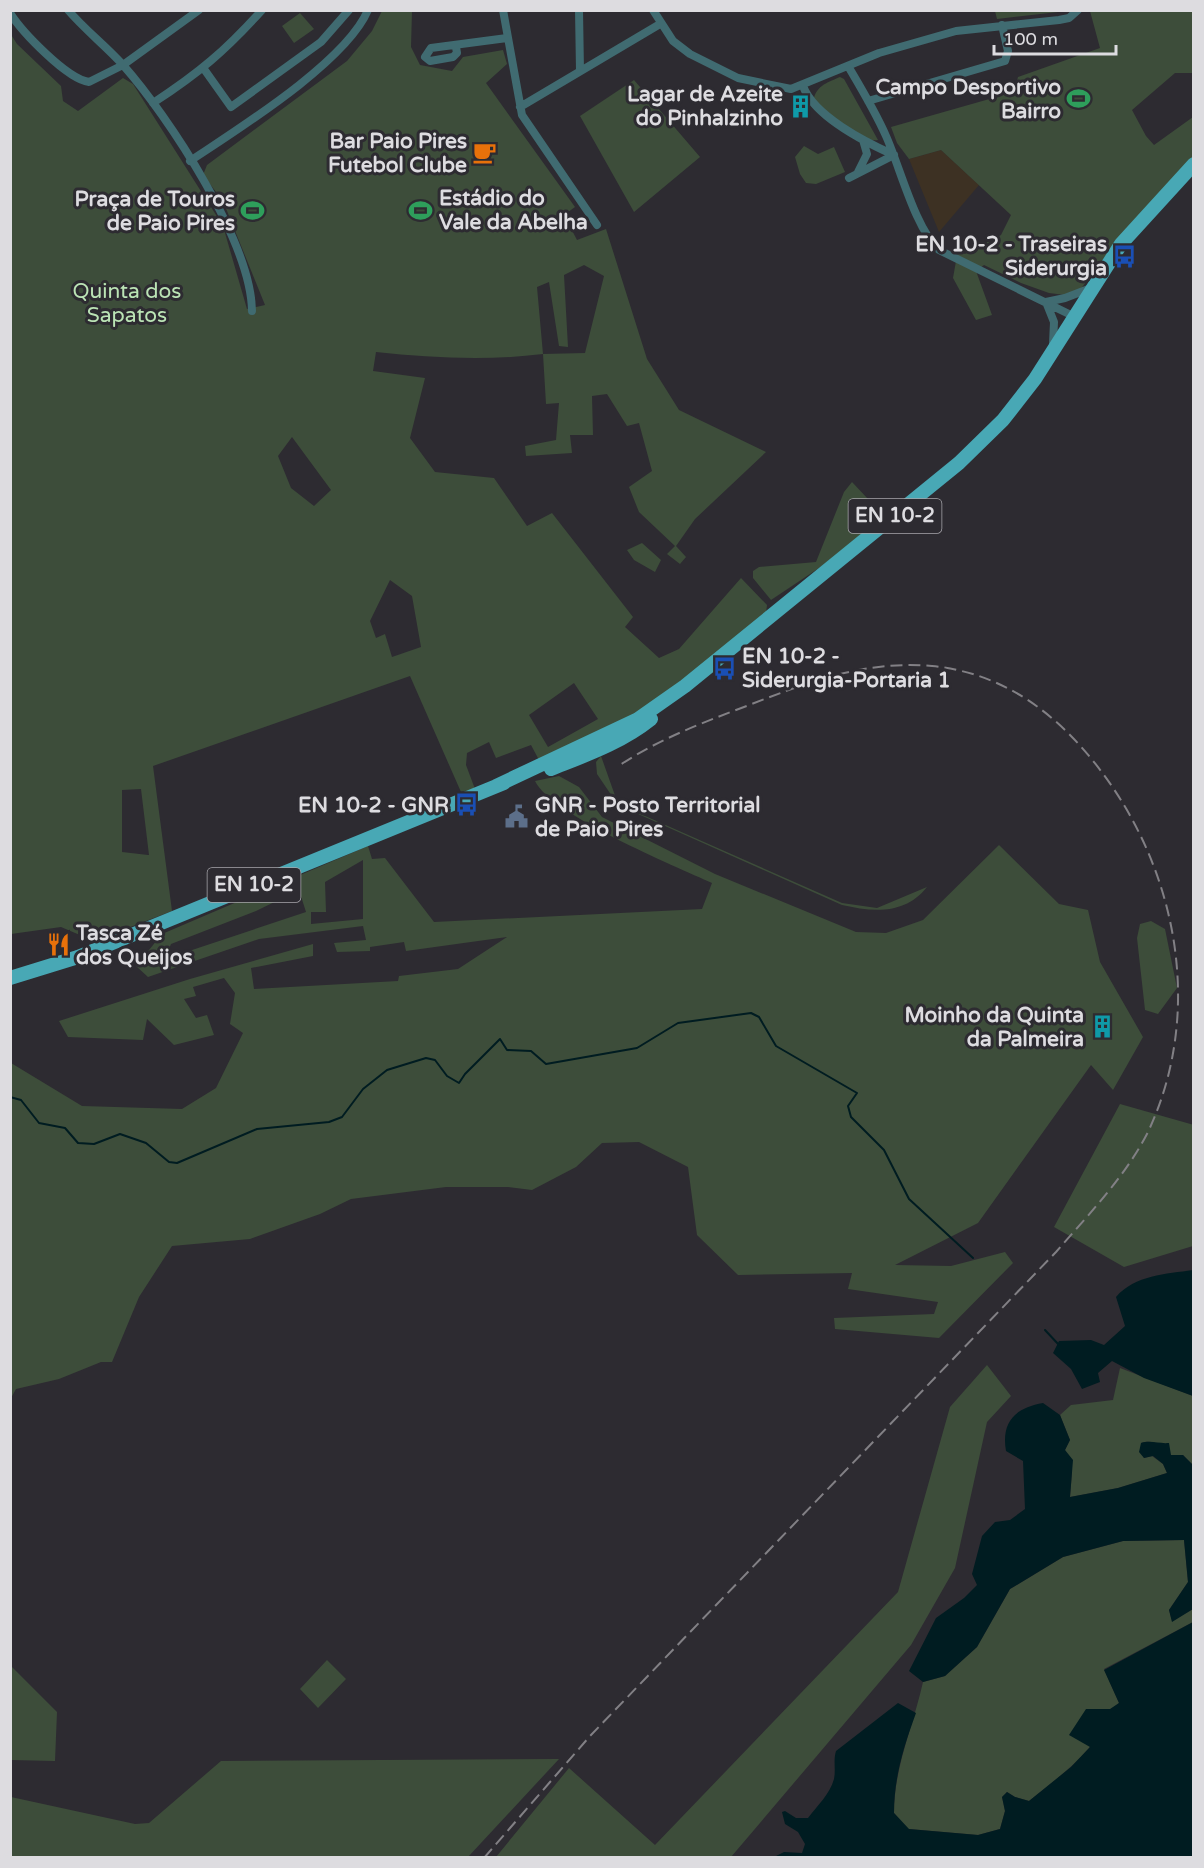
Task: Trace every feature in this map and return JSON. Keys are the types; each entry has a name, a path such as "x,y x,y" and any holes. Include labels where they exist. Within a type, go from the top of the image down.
{"main road":[{"name":"EN 10-2","path":"10,978 78,957 496,786 638,719 685,687 959,463 1003,420 1035,379 1090,288 1121,244 1194,164"}],"street":[{"path":"68,10 123,64 153,103 190,161 232,237 244,270 252,311"},
{"path":"10,13 38,46 82,80 95,80 123,64 199,10"},
{"path":"153,103 204,69 227,49 262,10"},
{"path":"204,69 231,107 321,42 349,10"},
{"path":"190,161 254,118 343,48 361,27 368,10"},
{"path":"503,10 520,107 526,123 597,225"},
{"path":"579,10 580,71"},
{"path":"653,10 660,24 682,49 738,78 777,88 791,89 803,87 879,53 956,31 1059,20 1069,18 1078,10"},
{"path":"520,107 660,24"},
{"path":"868,101 1005,61 1008,51 1002,25"},
{"path":"456,47 507,38"},
{"path":"848,66 885,134 931,243 939,250 1073,316"},
{"path":"803,87 812,105 862,139 894,155"},
{"path":"874,146 885,134"},
{"path":"862,139 867,153 853,176 894,155"},
{"path":"1046,302 1065,298 1090,288"},
{"path":"1046,302 1055,330 1052,350"}],"shaded area":[{"path":"941,150 979,185 939,232 909,159"}],"green space":[{"path":"995,10 1067,11 997,19"},
{"name":"Quinta dos Sapatos","path":"382,11 412,11 411,47 420,65 452,71 463,57 503,50 507,64 486,83 575,207 564,215 577,240 606,229 647,359 679,410 766,452 695,519 676,546 686,557 680,564 667,554 675,546 639,512 629,487 652,471 639,423 627,426 607,394 592,396 593,435 570,435 572,453 526,456 525,446 556,440 559,403 546,404 543,354 460,358 376,352 373,371 425,378 410,438 435,472 494,478 527,526 552,513 633,617 625,627 659,658 679,649 741,578 767,605 766,613 644,711 539,760 531,745 496,758 489,742 467,753 466,765 475,789 461,792 410,676 153,766 172,911 94,941 61,927 11,934 10,33 17,44 61,86 63,101 78,111 123,78 133,84 223,226 247,309 265,305 223,201 203,175 207,165 347,61 372,31","holes":["584,265 604,276 585,353 543,354 537,287 549,282 559,346 568,347 564,275","292,437 331,490 314,506 291,488 278,456","390,580 412,596 421,647 392,657 385,634 376,638 370,621","574,683 598,719 548,747 529,715","141,789 149,855 122,852 122,790"]},
{"path":"1090,11 1193,11 1193,73 1175,73 1132,110 1146,136 1154,145 1193,117 1193,157 1129,226 1080,290 1065,295 1049,293 1021,283 984,265 976,271 992,315 976,320 953,278 958,250 965,254 1001,235 1011,215 941,150 909,159 897,143 891,127 1014,92 1018,77 1100,48"},
{"path":"300,13 314,29 294,43 282,26"},
{"path":"840,77 844,79 878,140 871,140 853,133 813,103 819,89"},
{"path":"634,80 700,157 634,212 580,116"},
{"path":"804,146 818,154 834,147 845,172 816,184 806,183 800,174 795,157"},
{"path":"852,482 884,516 822,566 771,600 753,578 753,571 759,567 816,562 844,492"},
{"path":"642,543 661,560 655,572 634,560 627,550"},
{"path":"601,756 618,804 842,903 877,908 927,887 909,903 899,907 877,910 842,905 618,805 597,774 596,762"},
{"path":"559,776 579,787 602,817 715,874 856,932 886,933 923,920 999,845 1059,904 1088,910 1100,962 1143,1037 1113,1090 1091,1065 978,1223 895,1265 951,1266 1005,1252 1013,1263 939,1338 835,1329 834,1318 934,1314 938,1302 848,1289 852,1273 738,1275 697,1235 688,1167 639,1142 602,1143 576,1167 532,1190 508,1187 446,1187 351,1199 320,1214 250,1239 172,1246 139,1297 112,1362 101,1362 59,1379 16,1389 11,1398 11,1063 82,1106 182,1109 216,1088 243,1033 230,1024 235,993 224,978 193,987 196,996 184,999 196,1018 207,1015 214,1035 174,1045 147,1019 143,1040 68,1037 59,1021 190,979 313,944 313,956 251,968 254,989 398,981 399,976 458,969 507,937 406,951 404,942 370,947 370,951 337,952 334,943 366,940 363,926 259,939 148,977 136,966 162,934 368,846 372,859 385,858 434,922 702,909 712,883 588,824 564,809 535,781","holes":["363,860 363,919 311,924 311,912 326,912 325,882","299,890 306,912 165,959 171,944 256,911"]},
{"path":"1151,921 1165,929 1177,988 1158,1014 1145,1010 1137,938 1140,924"},
{"path":"1120,1104 1194,1125 1193,1246 1124,1267 1054,1227"},
{"path":"987,1365 1011,1396 987,1422 955,1568 911,1645 731,1857 496,1857 569,1768 655,1845 898,1592 950,1407"},
{"path":"1120,1368 1193,1396 1193,1465 1183,1455 1171,1456 1161,1446 1154,1443 1141,1443 1144,1458 1152,1456 1163,1464 1167,1473 1118,1488 1070,1497 1072,1472 1065,1450 1070,1440 1060,1415 1071,1405 1113,1400"},
{"path":"1184,1540 1188,1582 1169,1610 1172,1621 1193,1609 1193,1622 1104,1669 1119,1703 1109,1713 1093,1742 1082,1756 1029,1801 1007,1792 1002,1797 1005,1811 1000,1829 978,1835 908,1829 894,1813 895,1796 897,1779 923,1682 945,1676 977,1647 1010,1589 1063,1557 1123,1541"},
{"path":"327,1660 346,1679 318,1708 300,1689"},
{"path":"10,1665 57,1712 55,1761 11,1760"},
{"path":"559,1759 468,1857 11,1857 11,1797 135,1824 149,1823 221,1761"}],"water":[{"path":"1193,1270 1193,1396 1144,1378 1112,1361 1098,1373 1100,1382 1082,1389 1071,1369 1053,1353 1059,1341 1091,1340 1104,1345 1125,1326 1116,1297 1124,1290 1132,1284 1162,1274"},
{"path":"1043,1403 1060,1415 1070,1440 1065,1450 1073,1460 1070,1497 1118,1488 1167,1473 1163,1464 1153,1456 1144,1458 1139,1452 1141,1443 1169,1443 1171,1455 1183,1455 1193,1465 1193,1609 1172,1622 1169,1610 1188,1582 1184,1540 1123,1541 1063,1557 1010,1589 977,1647 945,1676 923,1682 909,1671 936,1618 964,1598 977,1585 972,1574 982,1536 995,1522 1010,1520 1025,1509 1023,1461 1006,1451 1006,1432 1008,1424 1018,1413 1033,1405"},
{"path":"1193,1622 1193,1857 774,1857 784,1852 802,1853 805,1844 798,1832 785,1824 782,1812 785,1811 796,1818 808,1818 832,1784 835,1775 836,1751 898,1703 916,1713 900,1762 894,1813 909,1829 978,1835 1000,1829 1005,1811 1002,1797 1007,1792 1029,1801 1071,1767 1090,1747 1069,1735 1086,1709 1110,1709 1119,1703 1104,1670"}],"waterway":[{"path":"10,1097 21,1100 39,1123 65,1128 78,1143 94,1144 120,1134 146,1143 169,1162 177,1163 257,1129 329,1122 342,1117 363,1089 387,1070 426,1058 435,1060 447,1076 459,1083 500,1039 507,1050 531,1051 546,1064 637,1048 678,1023 751,1013 759,1017 776,1046 857,1093 848,1106 851,1117 884,1150 909,1199 973,1258"},
{"path":"1045,1330 1059,1345"}],"railway":[{"path":"484,1858 590,1736 1056,1252 1094,1209 1129,1164 1148,1132 1165,1087 1175,1040 1178,992 1174,945 1164,899 1149,854 1127,811 1084,750 1048,715 1006,687 983,677 932,666 882,666 859,670 813,682 711,720 679,733 617,767"}],"place":[{"name":"Campo Desportivo Bairro","path":"1079,99"},
{"name":"Lagar de Azeite do Pinhalzinho","path":"801,106"},
{"name":"Bar Paio Pires Futebol Clube","path":"485,153"},
{"name":"Estádio do Vale da Abelha","path":"421,210"},
{"name":"Praça de Touros de Paio Pires","path":"253,211"},
{"name":"EN 10-2 - Traseiras Siderurgia","path":"1125,256"},
{"name":"EN 10-2 - Siderurgia-Portaria 1","path":"724,668"},
{"name":"EN 10-2 - GNR","path":"467,805"},
{"name":"GNR - Posto Territorial de Paio Pires","path":"517,817"},
{"name":"Tasca Zé dos Queijos","path":"58,945"},
{"name":"Moinho da Quinta da Palmeira","path":"1102,1027"}]}
